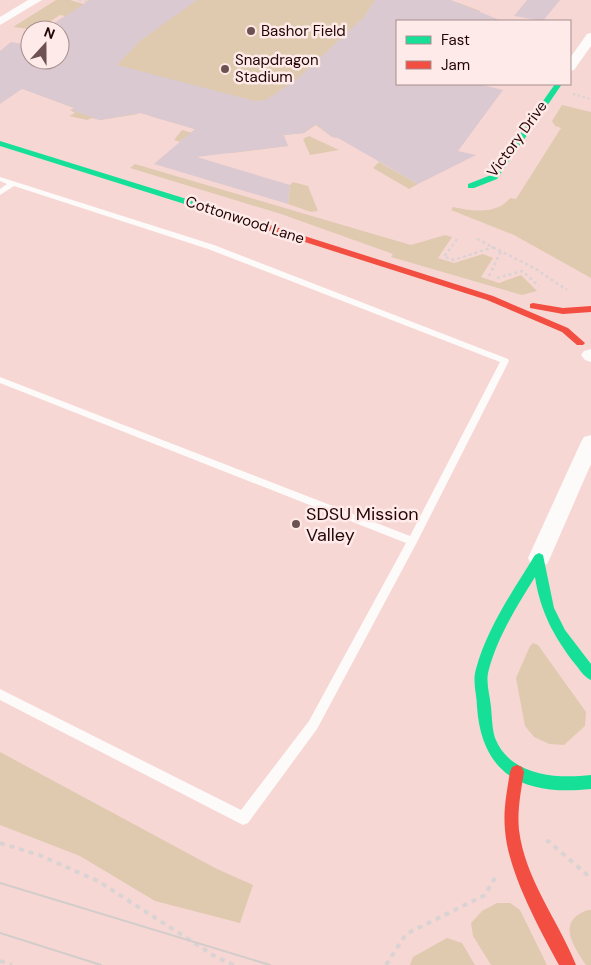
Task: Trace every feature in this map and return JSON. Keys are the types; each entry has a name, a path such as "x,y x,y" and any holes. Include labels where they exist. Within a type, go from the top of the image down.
{"street":[{"path":"0,22 36,0"},
{"path":"571,66 591,37"},
{"name":"Victory Drive","path":"471,186 494,177 557,85"},
{"name":"Cottonwood Lane","path":"0,143 490,298 561,328 588,353"},
{"name":"Cottonwood Lane","path":"490,298 563,311 591,310"},
{"path":"588,353 579,324 591,310"},
{"path":"591,442 539,558 510,609 481,672 486,723 491,745 502,760 517,772 540,783 581,785 591,782"},
{"path":"539,558 542,590 547,611 562,636 591,674"},
{"path":"517,772 513,800 513,836 543,921 568,965"}],"lane":[{"path":"0,179 211,247 504,361 412,541 313,725 243,818 0,694"},
{"path":"0,194 13,183"},
{"path":"0,380 412,541"}],"path":[{"path":"79,0 87,2"},
{"path":"457,239 444,257 454,260 494,247"},
{"path":"477,239 536,269 569,291"},
{"path":"501,250 488,275 499,279 522,271 540,287"},
{"path":"386,965 406,934 485,895 503,864 548,841 591,878"},
{"path":"0,843 39,855 98,881 216,957 234,965"},
{"path":"0,961 12,965"}],"shaded area":[{"name":"SDSU Mission Valley","path":"0,0 591,0 591,965 0,965"},
{"name":"Snapdragon Stadium","path":"56,0 70,0 84,4 88,0 438,0 437,3 459,3 480,11 476,20 396,20 396,85 426,85 403,112 369,142 332,137 316,125 304,133 268,137 270,143 286,141 288,146 232,153 214,152 174,140 182,130 210,138 208,133 150,116 147,111 118,106 138,114 100,120 92,118 87,120 69,116 75,113 70,110 74,108 34,93 52,70 70,70 70,20 59,20 65,16 60,15 52,20 24,20"},
{"name":"Snapdragon Stadium","path":"20,23 20,28 13,27"},
{"path":"562,105 591,112 591,278 514,235 451,210 453,207 468,210 491,209 505,203 510,198 516,199 561,128 555,126 552,121"},
{"path":"309,136 339,150 310,155 303,139"},
{"path":"379,162 418,184 409,189 373,168"},
{"path":"135,164 411,245 445,235 452,237 438,258 454,263 483,254 493,258 481,277 499,283 521,275 537,291 522,295 391,257 393,254 281,214 130,168"},
{"path":"293,182 308,186 318,211 311,212 288,204 290,185"},
{"path":"533,643 538,645 586,712 585,726 564,745 549,744 534,737 525,726 516,678"},
{"path":"0,752 217,869 253,885 240,923 155,901 80,856 0,825"},
{"path":"497,903 510,903 520,910 547,965 491,965 473,936 471,923 482,911"},
{"path":"591,910 591,965 586,965 576,950 570,934 572,920"},
{"path":"447,938 462,943 475,965 410,965 413,957"}],"building":[{"name":"Snapdragon Stadium","path":"90,0 197,0 140,41 117,65 255,101 266,100 297,79 364,17 375,0 451,0 500,20 396,20 396,85 483,85 503,90 458,151 476,155 418,184 338,138 332,137 316,124 304,133 284,135 288,146 197,157 290,185 288,204 154,164 195,129 140,113 100,120 71,110 75,108 22,89 0,104 0,51 11,42 20,44 20,70 70,70 70,20 59,20"},
{"path":"527,0 560,0 544,20 514,16"}],"tram line":[{"path":"0,883 270,965"},
{"path":"0,933 101,965"}],"traffic: fast":[{"path":"471,186 494,177 557,85"},
{"path":"0,143 248,221"},
{"path":"591,674 560,634 553,621 544,594 539,558 507,612 482,670 481,683 487,733 497,755 507,766 519,773 533,779 562,784 591,782"}],"traffic: jam":[{"path":"248,221 490,298 565,330 580,343"},
{"path":"533,306 563,311 591,309"},
{"path":"517,772 513,796 513,837 536,903 568,965"}],"place":[{"name":"Bashor Field","path":"251,31"},
{"name":"Snapdragon Stadium","path":"225,69"},
{"name":"SDSU Mission Valley","path":"296,524"}]}
